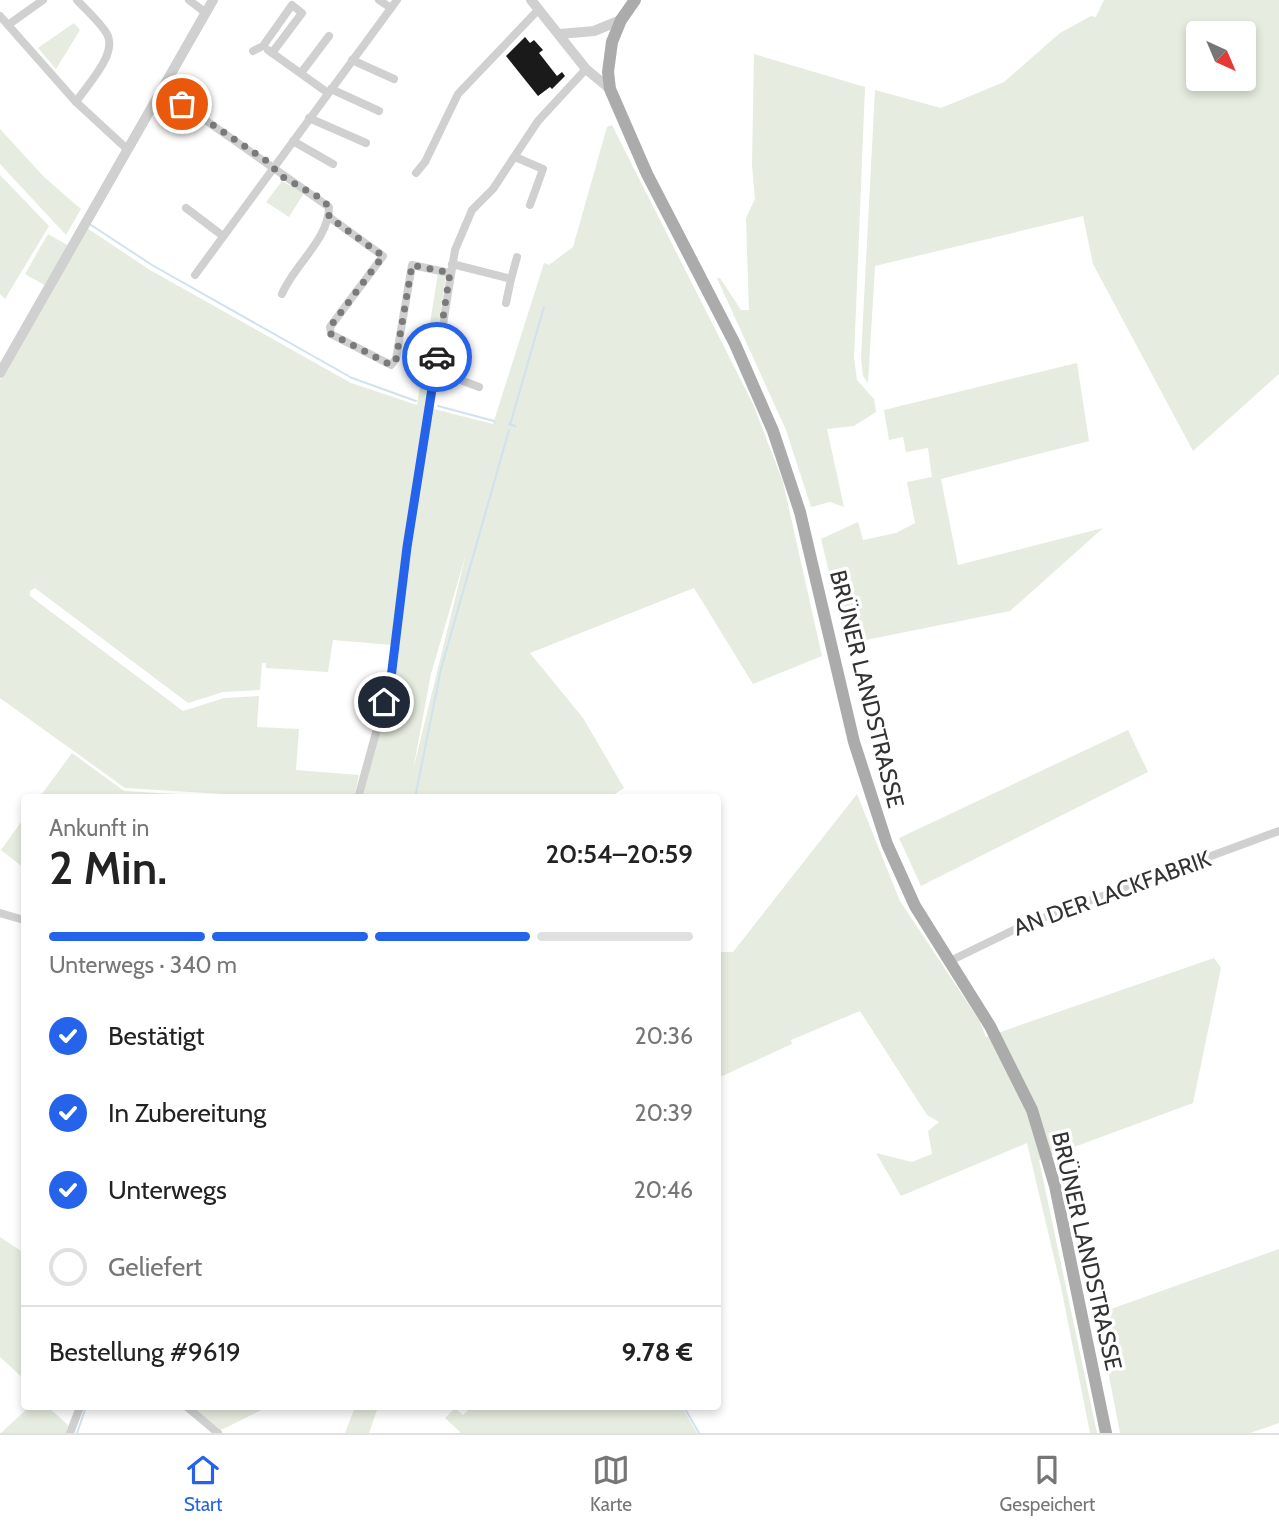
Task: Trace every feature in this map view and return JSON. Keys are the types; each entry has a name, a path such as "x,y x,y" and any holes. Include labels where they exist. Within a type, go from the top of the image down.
{"main road":[{"name":"BRÜNER LANDSTRASSE","path":"635,0 621,20 612,42 608,72 610,89 647,174 735,344 773,431 807,538 854,742 872,805 903,882 948,962 1009,1060 1044,1146 1106,1433"}],"street":[{"path":"8,25 43,0"},
{"path":"76,102 108,54 110,45 107,34 77,0"},
{"path":"189,0 206,13"},
{"path":"0,373 214,0"},
{"path":"195,275 394,4 379,0"},
{"path":"531,0 586,69 610,89"},
{"path":"253,51 263,46 292,5 302,13 272,53"},
{"path":"416,173 425,162 458,94 539,9"},
{"path":"0,16 76,102 127,149"},
{"path":"560,34 594,31 621,20"},
{"path":"301,73 329,36"},
{"path":"263,46 329,91 379,111"},
{"path":"352,60 394,79"},
{"path":"586,69 608,72"},
{"path":"359,794 391,678 434,370 451,269 467,219 515,157 538,121 586,69"},
{"path":"161,89 274,167 281,176 322,199 329,207 329,217 319,237 289,277 282,294"},
{"path":"309,118 366,143"},
{"path":"293,141 333,163"},
{"path":"515,157 543,169 530,205"},
{"path":"186,208 223,236"},
{"path":"329,217 383,256 330,327 331,334 391,365 396,359 412,265 512,279"},
{"path":"506,303 517,257"},
{"path":"434,370 479,387"},
{"name":"AN DER LACKFABRIK","path":"948,962 1024,925 1279,831"},
{"path":"0,913 21,919"},
{"path":"71,1433 79,1410"},
{"path":"191,1410 218,1433"}],"shaded area":[{"path":"1104,0 1279,0 1279,374 1193,451 1093,264 1083,216 875,266 868,383 863,376 861,357 875,90 941,108 1004,82 1060,33 1091,16 1096,17"},
{"path":"74,23 80,30 56,69 38,48"},
{"path":"754,54 865,87 854,357 857,380 874,399 876,412 854,426 827,429 844,507 830,502 811,507 786,430 717,278 720,278 741,310 749,310 746,218 755,199 752,165"},
{"path":"612,125 753,404 783,482 822,656 753,684 694,588 530,653 583,718 624,788 615,794 362,794 397,667 403,610 392,645 333,640 328,672 266,668 266,663 262,663 260,690 223,692 188,703 35,588 30,591 30,596 183,711 224,698 259,696 257,727 299,729 296,770 359,775 355,794 225,794 125,788 0,698 0,380 87,228 150,270 351,383 417,405 438,273 446,276 426,407 493,424 544,263 549,265 573,247 607,127","holes":["466,554 413,770 431,674"]},
{"path":"0,129 44,177 81,209 66,235 0,164"},
{"path":"0,175 49,226 5,299 0,294"},
{"path":"282,181 304,193 289,217 266,202"},
{"path":"48,234 69,246 46,286 25,274"},
{"path":"1077,363 1089,441 941,479 958,565 1103,528 1010,611 846,644 821,539 858,522 863,540 896,533 915,523 907,482 932,477 928,448 906,452 903,437 889,440 884,410"},
{"path":"1128,730 1148,772 921,886 899,838"},
{"path":"72,753 124,791 176,794 42,794"},
{"path":"857,794 900,901 979,1020 986,1037 1214,958 1221,968 1193,1103 1039,1160 1097,1433 1090,1433 1061,1287 1027,1143 901,1196 876,1153 912,1162 932,1154 928,1131 939,1122 927,1115 860,1011 791,1040 792,1044 721,1077 721,952 733,952"},
{"path":"21,822 21,866 1,850"},
{"path":"0,1237 21,1251 21,1376 0,1357"},
{"path":"1279,1249 1279,1423 1250,1433 1120,1433 1097,1314"},
{"path":"26,1410 51,1410 68,1425 66,1433 1,1433"},
{"path":"197,1410 262,1410 221,1430"},
{"path":"354,1410 377,1410 369,1433 345,1433"},
{"path":"453,1410 463,1415 468,1410 684,1410 697,1433 461,1433 445,1418"}],"building":[{"path":"525,37 530,43 534,40 543,50 539,53 557,76 562,72 565,76 552,89 550,87 538,96 506,56"}],"waterway":[{"path":"91,225 152,265 352,378 416,401"},
{"path":"510,425 544,307"},
{"path":"438,406 494,421"},
{"path":"509,424 515,426"},
{"path":"416,794 441,669 509,430"},
{"path":"77,1433 85,1410"},
{"path":"686,1410 699,1433"}],"way so far":[{"path":"182,104 268,162 281,176 322,199 329,207 329,217 383,256 330,327 331,334 391,365 396,359 412,265 450,273 437,357"}],"route":[{"path":"384,702 391,678 407,547 437,357"}]}
